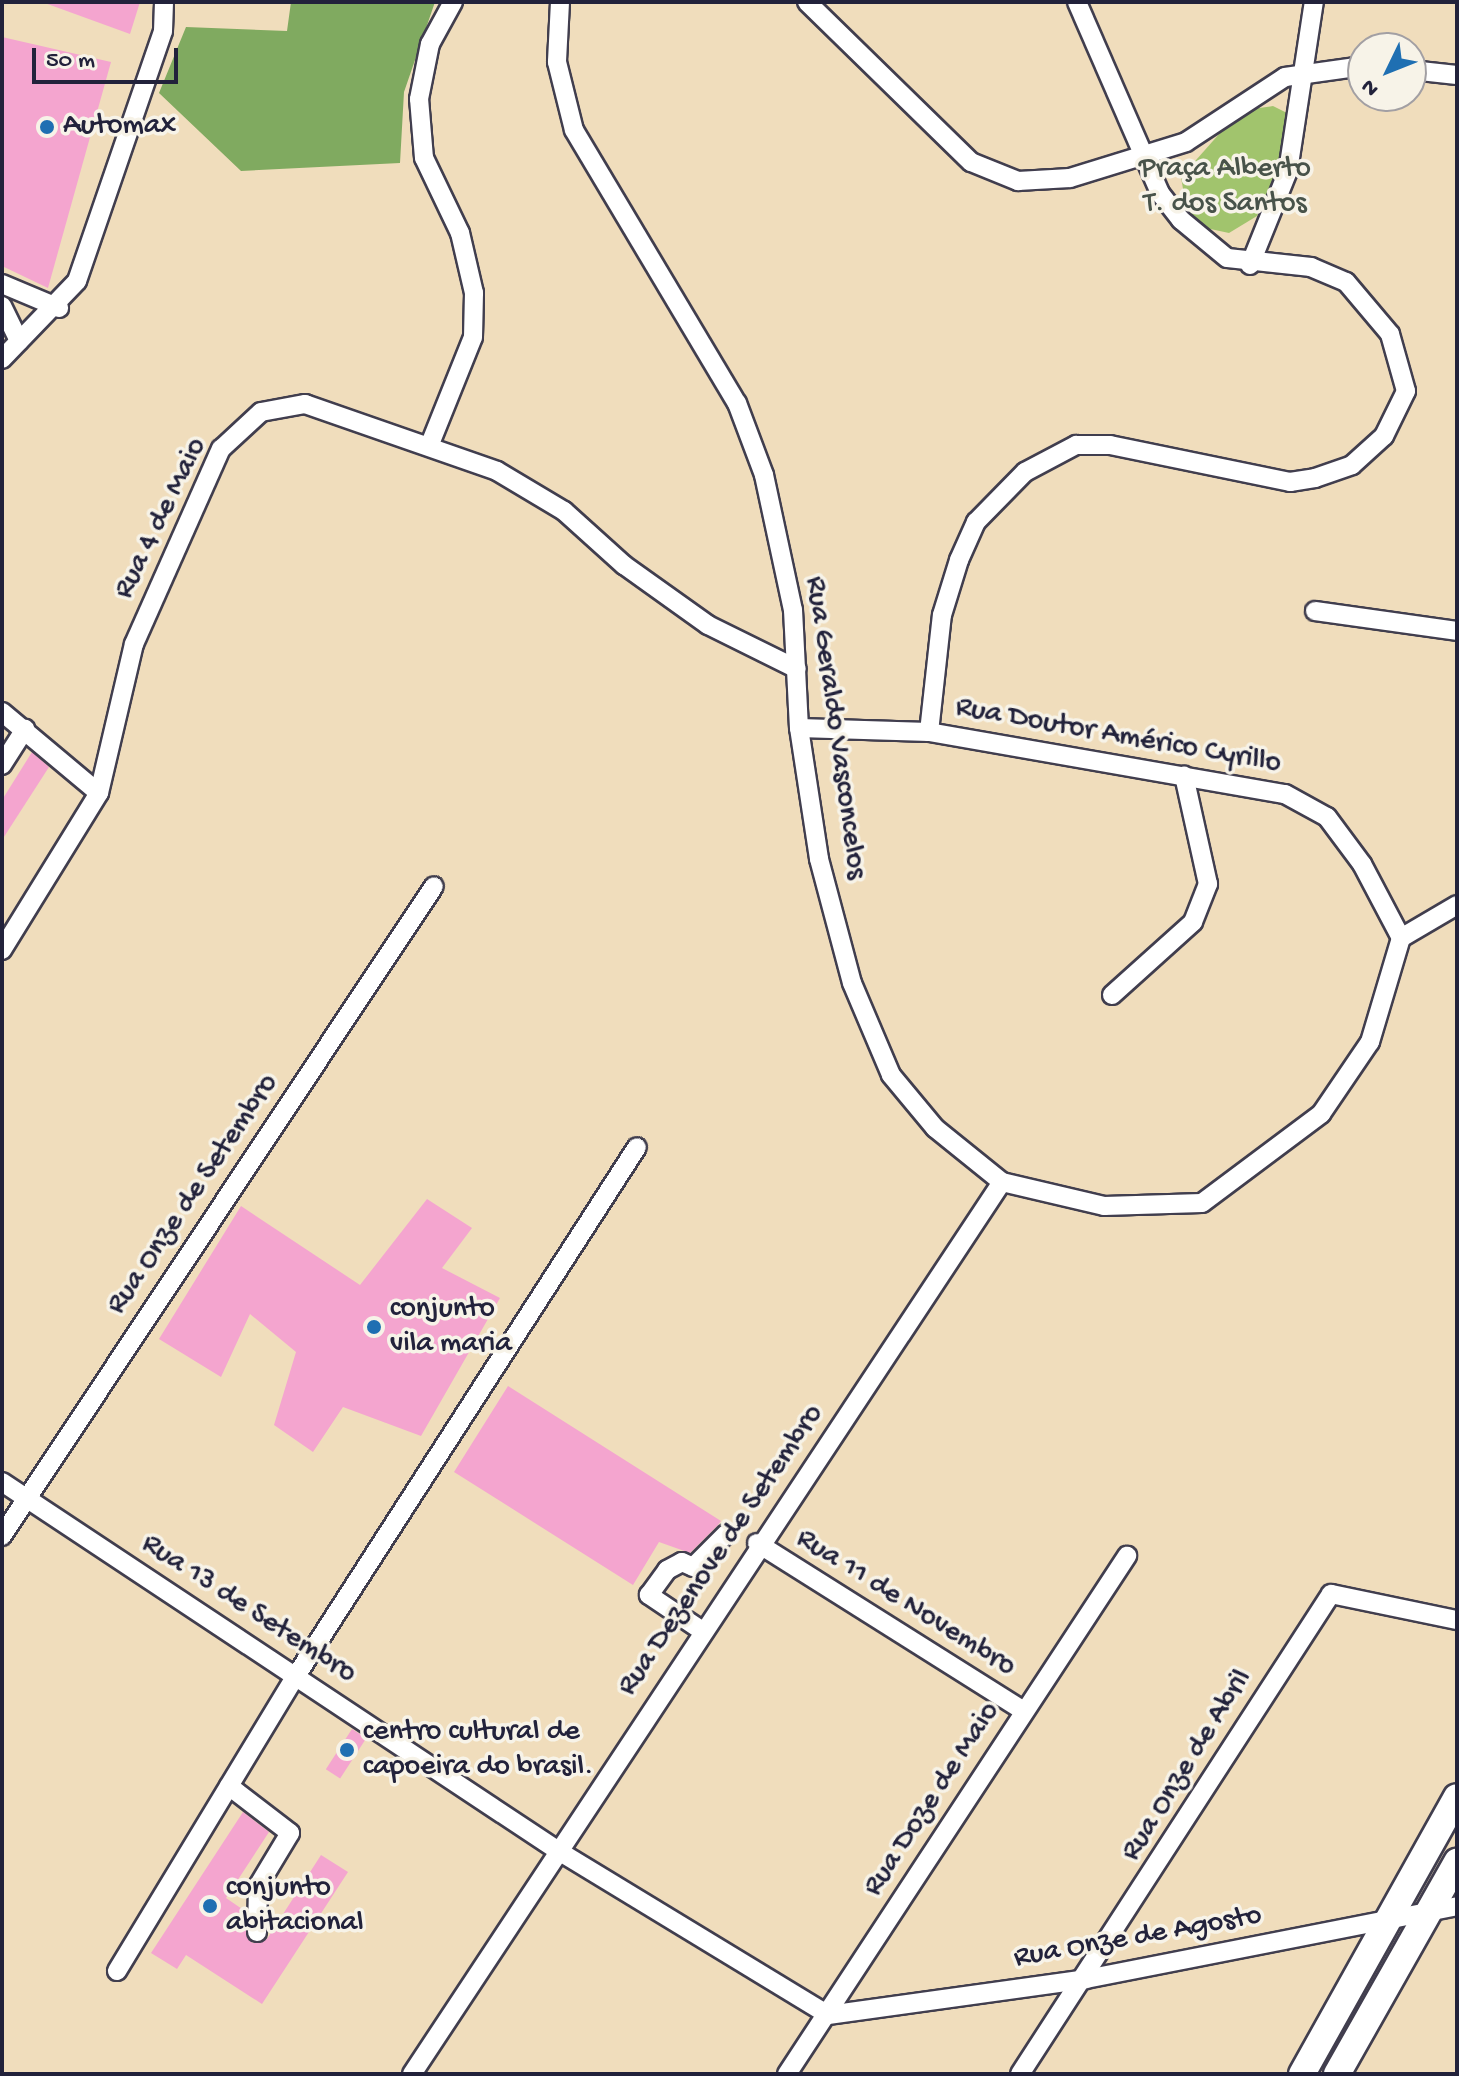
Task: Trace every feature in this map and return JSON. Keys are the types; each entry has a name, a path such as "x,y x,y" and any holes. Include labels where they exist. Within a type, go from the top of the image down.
{"main road":[{"path":"1302,2074 1457,1797"},
{"path":"1337,2074 1457,1862"}],"street":[{"path":"2,359 59,308 77,281 163,31 164,2"},
{"path":"430,444 473,337 474,293 460,233 424,158 419,99 430,44 453,2"},
{"path":"807,2 971,162 1018,181 1070,178 1142,153 1186,142 1304,72 1347,68"},
{"path":"929,732 942,615 959,560 976,522 1025,472 1076,445 1110,445 1290,482 1352,465 1384,436 1406,391 1390,334 1346,282 1311,267 1250,265 1227,258 1181,220 1142,153 1077,2"},
{"path":"1250,265 1288,171 1314,2"},
{"name":"Rua Geraldo Vasconcelos","path":"558,3 557,62 574,130 737,403 764,475 793,610 799,728 819,859 852,983 891,1075 935,1128 1002,1182 1104,1206 1202,1203 1321,1114 1370,1042 1401,938"},
{"path":"1427,72 1457,75"},
{"path":"2,284 59,308"},
{"path":"2,306 19,341"},
{"name":"Rua 4 de Maio","path":"2,950 99,793 134,644 221,449 261,412 305,404 430,444 564,511 624,565 708,625 797,669"},
{"path":"1315,611 1457,631"},
{"path":"2,712 99,793"},
{"name":"Rua Doutor Américo Cyrillo","path":"799,728 929,732 1285,794 1327,817 1362,864 1401,938"},
{"path":"2,765 25,729"},
{"path":"1112,995 1193,922 1208,884 1184,776"},
{"name":"Rua Onze de Setembro","path":"2,1536 434,886"},
{"path":"1401,938 1457,905"},
{"path":"117,1971 296,1676 637,1147"},
{"name":"Rua Dezenove de Setembro","path":"412,2074 453,2022 557,1850 757,1543 1002,1182"},
{"name":"Rua 13 de Setembro","path":"2,1482 557,1850 828,2015"},
{"path":"701,1630 649,1595 667,1570 682,1562 693,1567 726,1534"},
{"name":"Rua 11 de Novembro","path":"757,1543 1024,1711"},
{"name":"Rua Doze de Maio","path":"787,2074 1127,1556"},
{"name":"Rua Onze de Abril","path":"1020,2074 1086,1979 1331,1594 1457,1620"},
{"path":"229,1786 290,1833 258,1886 257,1932"},
{"name":"Rua Onze de Agosto","path":"828,2015 1086,1979 1457,1906"}],"green space":[{"path":"291,2 435,2 404,92 400,163 241,171 159,93 186,27 287,31"},
{"name":"Praça Alberto T. dos Santos","path":"1273,106 1287,113 1288,145 1257,216 1229,233 1201,227 1187,212 1181,177 1220,133 1252,109"}],"building":[{"path":"42,2 140,2 130,34"},
{"name":"Automax","path":"2,37 111,62 48,288 2,266"},
{"path":"32,752 49,767 2,840 2,800"},
{"name":"conjunto vila maria","path":"427,1199 472,1228 442,1268 500,1298 421,1436 343,1407 313,1452 274,1425 296,1352 250,1314 221,1377 159,1339 241,1206 360,1285"},
{"path":"508,1386 721,1521 690,1553 659,1542 633,1585 454,1472"},
{"name":"centro cultural de capoeira do brasil.","path":"352,1729 366,1738 340,1779 326,1769"},
{"name":"conjunto abitacional","path":"243,1812 269,1832 226,1898 245,1911 252,1943 267,1939 321,1855 348,1872 262,2004 186,1955 177,1969 151,1953"}],"place":[{"name":"Automax","path":"47,127"},
{"name":"conjunto vila maria","path":"374,1327"},
{"name":"centro cultural de capoeira do brasil.","path":"347,1750"},
{"name":"conjunto abitacional","path":"210,1906"}]}
